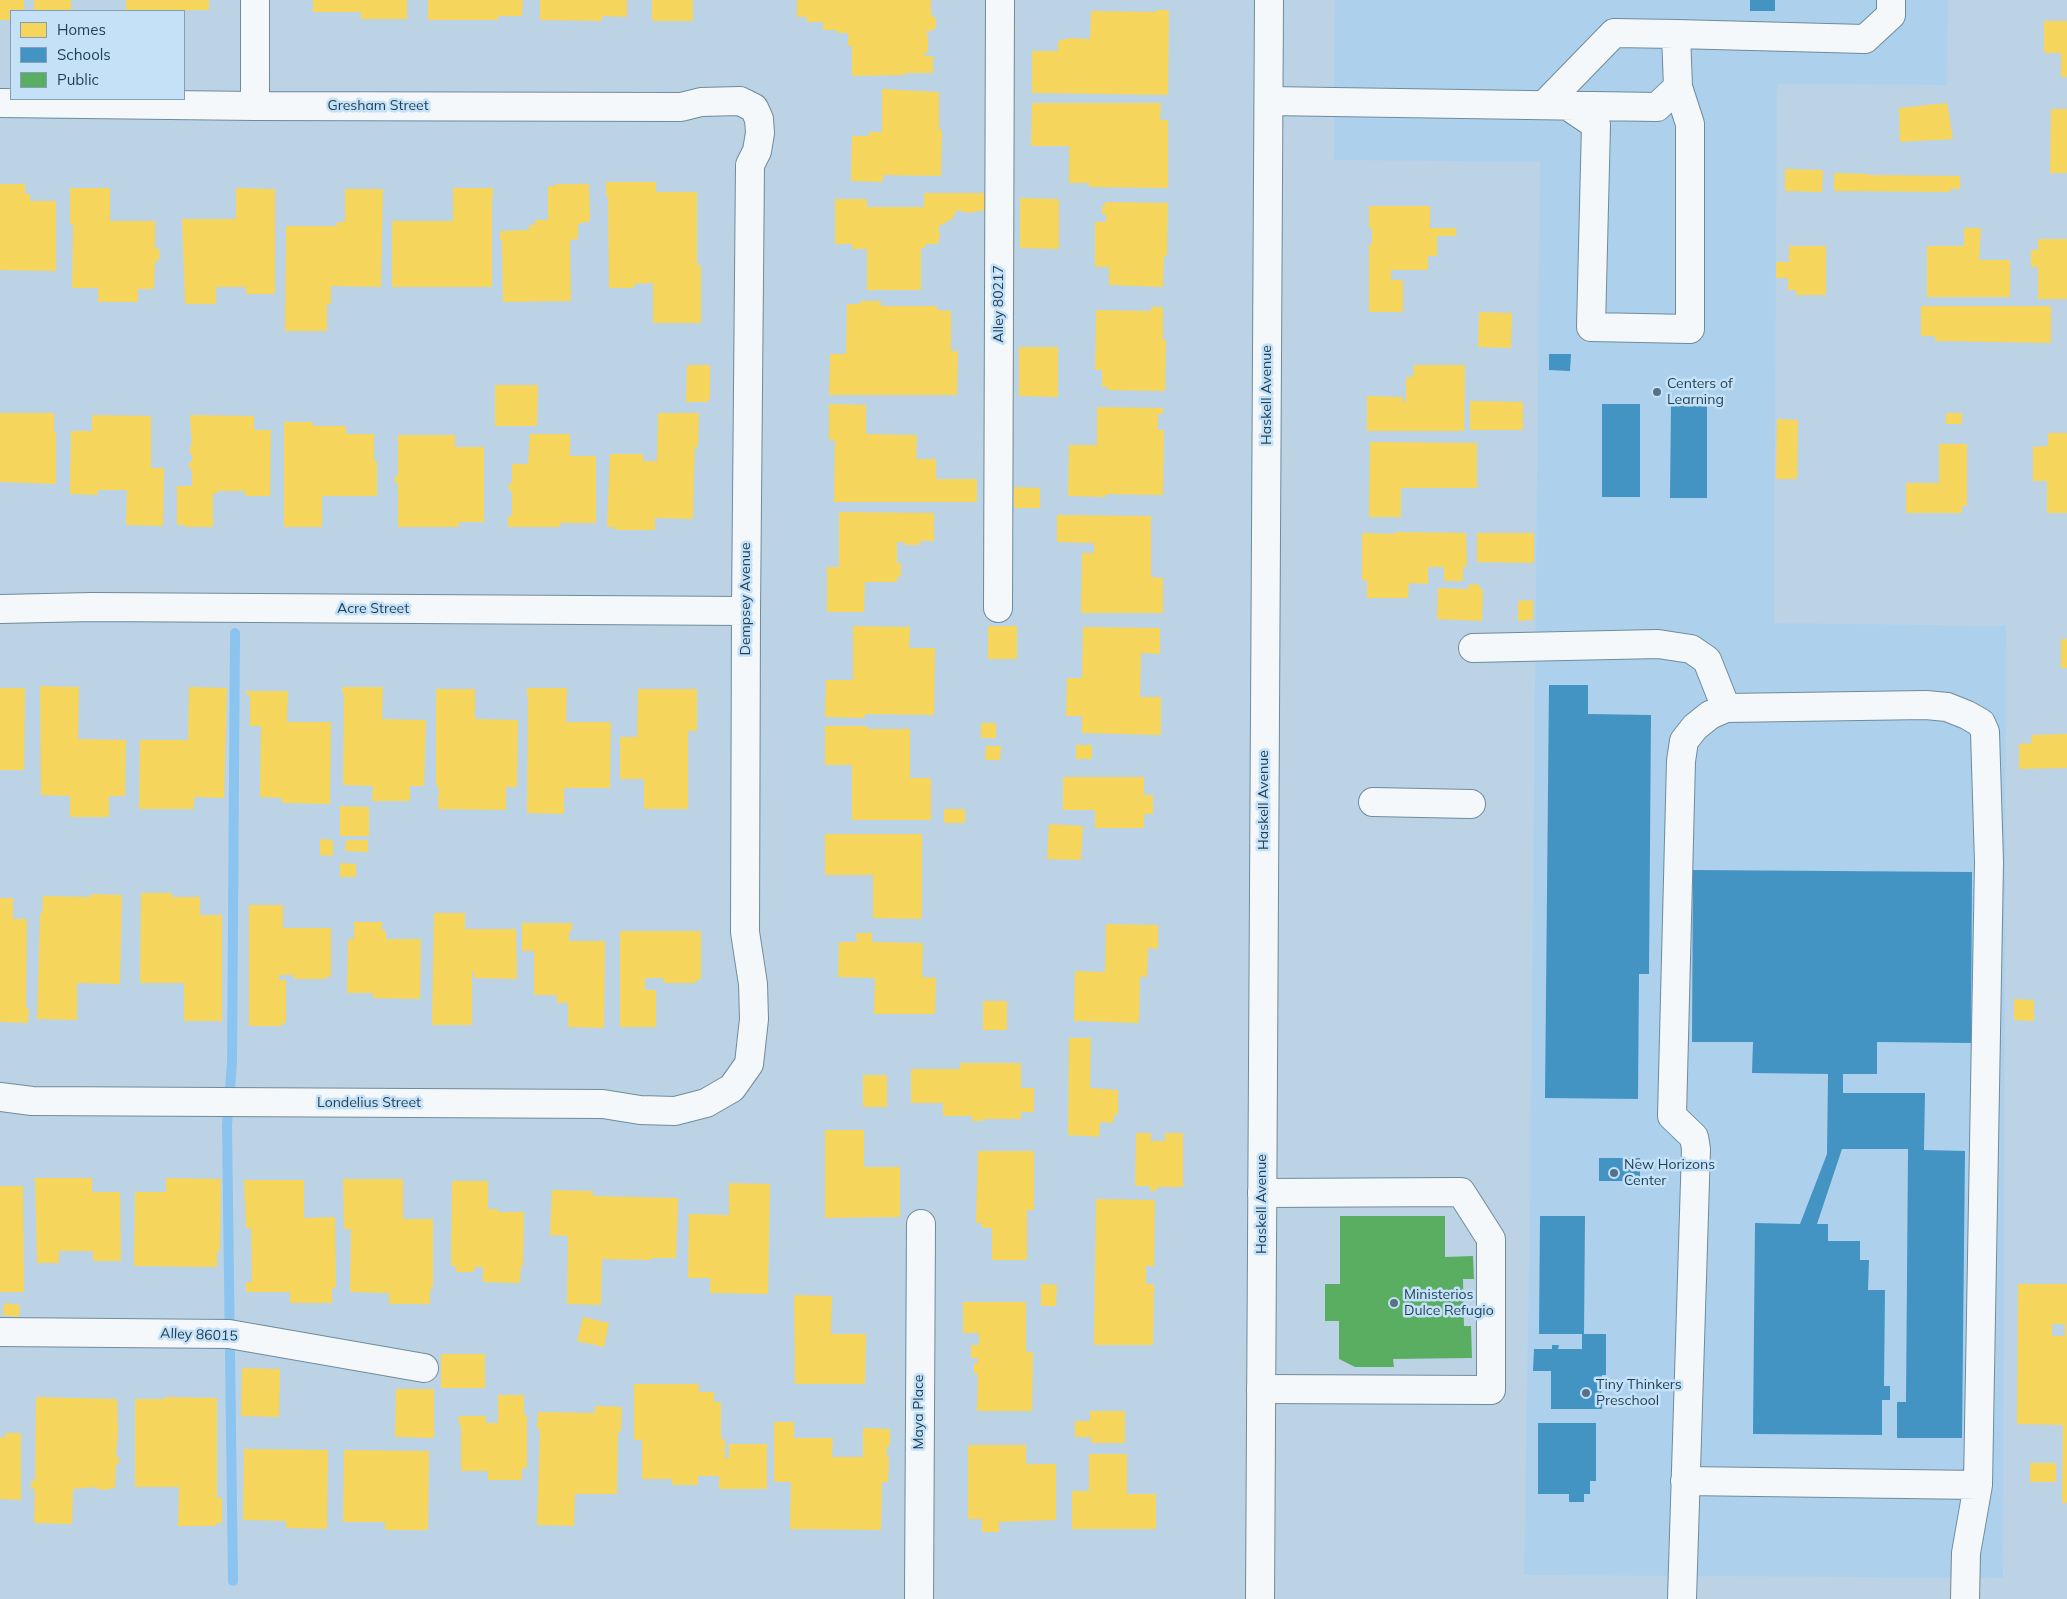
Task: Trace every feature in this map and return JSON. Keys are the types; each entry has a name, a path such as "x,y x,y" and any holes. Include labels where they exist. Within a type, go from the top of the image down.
{"street":[{"path":"255,0 255,106"},
{"name":"Alley 80217","path":"998,608 1000,0"},
{"name":"Haskell Avenue","path":"1260,1599 1268,0"},
{"path":"1556,105 1614,33 1864,40 1891,15 1891,0"},
{"path":"1556,105 1596,125 1591,327 1690,329 1690,124 1678,87 1676,34"},
{"path":"1268,101 1656,107 1678,87"},
{"name":"Gresham Street","path":"0,103 255,106 681,107 702,102 740,101 754,108"},
{"name":"Dempsey Avenue","path":"732,1088 749,1064 754,1019 753,984 745,932 750,165 757,151 760,133 759,119 754,108"},
{"name":"Acre Street","path":"0,609 102,607 746,611"},
{"path":"1473,648 1658,644 1691,649 1707,660 1726,708"},
{"path":"1682,1599 1696,1149 1694,1137 1672,1116 1681,761 1684,741 1695,727 1710,715 1726,708 1926,705 1947,707 1981,723 1985,732 1989,862 1978,1485 1966,1553 1965,1599"},
{"path":"1373,802 1471,804"},
{"name":"Londelius Street","path":"0,1097 32,1101 603,1104 640,1110 675,1111 706,1103 732,1088"},
{"path":"1261,1389 1492,1390 1492,1239 1461,1192 1262,1193"},
{"name":"Maya Place","path":"919,1599 921,1224"},
{"name":"Alley 86015","path":"0,1332 230,1334 424,1368"},
{"path":"1686,1481 1978,1485"}],"shaded area":[{"path":"1335,0 1948,0 1947,85 1777,84 1774,623 2006,626 2003,1578 1524,1575 1530,1208 1540,162 1334,160"}],"building: Homes":[{"path":"0,0 24,0 24,10 10,10 10,20 0,20"},
{"path":"34,0 71,0 71,10 34,10"},
{"path":"126,0 209,0 209,10 126,10"},
{"path":"313,0 407,0 407,19 361,19 361,12 313,12"},
{"path":"428,0 523,0 522,16 498,16 498,20 428,20"},
{"path":"540,0 627,0 627,17 602,16 602,21 540,20"},
{"path":"652,0 693,0 693,21 652,21"},
{"path":"797,0 931,0 931,14 936,19 936,27 932,31 926,31 928,51 923,56 933,56 933,73 852,76 852,46 848,46 848,33 837,33 837,30 823,30 823,22 807,22 807,17 797,17"},
{"path":"1156,10 1169,10 1168,95 1032,93 1032,51 1058,51 1058,41 1070,38 1090,39 1091,11 1156,12"},
{"path":"2044,21 2067,21 2067,77 2061,77 2061,53 2044,53"},
{"path":"882,89 939,92 939,130 942,130 941,176 883,175 883,182 851,181 852,136 869,136 869,132 882,132"},
{"path":"1032,103 1161,103 1160,120 1168,120 1168,188 1089,187 1089,183 1069,183 1069,146 1031,146"},
{"path":"1947,103 1953,139 1900,142 1899,108"},
{"path":"2051,109 2067,109 2067,173 2050,173"},
{"path":"1785,169 1823,170 1822,192 1785,191"},
{"path":"1834,173 1960,176 1960,189 1950,189 1950,192 1834,191"},
{"path":"606,182 656,182 656,192 697,192 697,265 701,265 701,323 653,323 653,283 634,284 634,288 609,288 608,196 606,196"},
{"path":"0,184 25,184 25,194 30,194 30,201 56,201 56,271 0,270"},
{"path":"555,184 589,184 590,221 578,224 578,239 570,240 571,301 503,302 502,240 500,240 500,231 529,230 529,225 535,225 535,220 548,220 548,186 555,186"},
{"path":"70,188 110,188 110,221 155,221 155,249 160,249 159,261 155,261 154,289 138,289 138,302 98,302 98,288 72,288 73,224 70,224"},
{"path":"236,188 275,189 275,294 246,294 246,287 216,287 216,304 185,304 182,219 236,219"},
{"path":"453,188 493,188 492,287 392,287 392,221 453,221"},
{"path":"345,189 383,189 381,287 331,286 331,304 327,304 327,331 285,331 286,226 337,226 337,222 345,222"},
{"path":"924,193 985,193 985,210 968,213 957,210 952,219 938,227 940,235 938,244 925,244 925,248 921,248 921,290 867,290 867,249 852,249 852,244 835,244 835,199 867,199 867,207 924,207"},
{"path":"1020,198 1059,199 1059,249 1020,248"},
{"path":"1105,202 1168,203 1167,256 1164,256 1163,287 1109,285 1109,267 1095,267 1095,222 1106,222 1106,214 1102,214 1102,206 1105,206"},
{"path":"1369,206 1430,206 1430,228 1456,228 1456,236 1437,236 1437,256 1428,256 1428,270 1391,270 1391,280 1403,280 1403,312 1369,312 1369,244 1372,244 1372,228 1369,228"},
{"path":"1964,228 1981,228 1979,260 2010,260 2010,297 1927,297 1927,246 1964,246"},
{"path":"2038,239 2067,239 2067,299 2038,299 2038,267 2031,267 2031,250 2038,250"},
{"path":"1789,246 1826,246 1826,295 1796,295 1796,290 1788,290 1788,278 1776,278 1776,262 1789,262"},
{"path":"860,301 881,301 881,306 937,306 937,310 951,311 951,351 958,351 957,395 829,395 830,354 846,354 847,304 860,304"},
{"path":"1921,306 2051,306 2051,343 1935,341 1935,336 1921,336"},
{"path":"1151,307 1163,307 1163,340 1166,340 1165,391 1107,390 1108,387 1102,387 1102,370 1095,370 1096,310 1151,311"},
{"path":"1479,312 1512,313 1511,348 1478,347"},
{"path":"1019,347 1058,347 1058,397 1019,396"},
{"path":"687,365 710,365 710,399 708,399 708,402 686,402"},
{"path":"1414,365 1465,365 1464,431 1367,431 1367,396 1403,397 1403,402 1406,402 1406,377 1413,377"},
{"path":"495,385 538,385 537,426 495,426"},
{"path":"1470,401 1523,402 1523,430 1470,430"},
{"path":"829,404 866,405 866,434 917,435 916,459 936,459 936,479 977,479 977,502 834,502 835,440 829,440"},
{"path":"1097,407 1163,408 1163,414 1158,414 1158,430 1164,430 1163,495 1106,494 1106,497 1068,496 1069,445 1097,445"},
{"path":"0,413 54,413 56,484 0,482"},
{"path":"658,413 699,413 698,447 695,447 693,519 655,518 655,530 615,530 615,527 607,527 610,454 643,454 643,461 657,461"},
{"path":"1946,413 1962,413 1962,424 1946,424"},
{"path":"92,415 151,416 151,468 164,468 163,526 126,525 127,490 98,490 98,495 70,494 71,431 92,431"},
{"path":"190,415 254,416 254,430 271,430 270,496 245,496 245,491 217,491 217,494 213,494 213,527 185,527 185,525 177,525 177,486 192,486 192,469 189,469 189,462 192,462 192,454 190,454 190,445 192,445"},
{"path":"1777,419 1798,420 1797,479 1776,479"},
{"path":"284,422 313,422 313,426 346,426 346,434 374,434 374,461 377,461 377,496 322,496 322,527 284,527"},
{"path":"2048,433 2067,433 2067,513 2047,513 2047,481 2033,481 2033,447 2048,446"},
{"path":"530,434 570,434 570,456 596,456 596,523 560,523 560,527 508,527 508,516 512,516 512,491 509,491 509,483 512,483 512,464 528,464"},
{"path":"398,435 455,435 455,447 484,447 484,522 459,522 459,527 398,527 398,483 395,483 395,476 398,476"},
{"path":"1370,442 1477,443 1477,488 1401,488 1401,517 1369,517"},
{"path":"1939,444 1967,444 1967,506 1962,506 1962,513 1906,513 1906,483 1939,483"},
{"path":"1014,487 1040,488 1040,508 1014,508"},
{"path":"839,512 934,513 934,541 920,541 920,545 904,545 904,542 897,542 897,563 901,563 901,577 897,577 897,582 865,582 864,612 827,612 827,567 839,567"},
{"path":"1057,515 1151,516 1151,577 1163,578 1163,613 1081,613 1082,553 1094,553 1094,543 1057,542"},
{"path":"1395,532 1466,533 1467,567 1463,567 1463,581 1444,581 1444,567 1428,567 1428,584 1409,583 1408,598 1367,598 1367,580 1362,580 1362,533 1395,534"},
{"path":"1477,533 1534,533 1534,563 1477,562"},
{"path":"1469,584 1480,585 1480,589 1483,589 1482,621 1437,619 1438,588 1468,589"},
{"path":"1533,600 1533,620 1518,621 1518,601"},
{"path":"853,626 910,627 909,648 935,648 934,715 865,714 865,718 825,717 826,680 853,680"},
{"path":"988,626 1017,626 1017,659 988,659"},
{"path":"1083,627 1160,628 1160,654 1141,653 1140,697 1161,697 1161,735 1082,733 1082,716 1066,716 1067,678 1082,678"},
{"path":"2061,639 2067,639 2067,668 2061,668"},
{"path":"40,686 79,687 78,739 126,740 125,796 109,796 109,817 70,817 70,796 41,795"},
{"path":"189,687 227,688 224,798 194,797 194,809 139,809 140,740 188,740"},
{"path":"342,687 383,687 382,719 426,720 424,786 410,786 410,801 372,801 373,786 343,785 344,693 342,693"},
{"path":"0,688 25,688 24,770 0,770"},
{"path":"527,688 567,688 566,722 611,722 610,788 564,788 564,814 527,813"},
{"path":"436,689 475,689 475,719 518,720 517,787 506,787 506,810 438,809 439,786 436,786"},
{"path":"638,689 697,689 697,731 688,731 688,809 644,809 644,779 620,779 620,737 637,737"},
{"path":"246,691 288,691 287,722 331,722 330,804 282,803 282,798 260,797 261,726 250,726 250,695 246,695"},
{"path":"981,723 996,723 996,738 981,738"},
{"path":"825,726 867,726 867,729 910,729 910,778 931,778 931,820 852,820 852,765 825,765"},
{"path":"2067,734 2067,768 2019,769 2019,744 2032,743 2031,735"},
{"path":"1076,745 1092,745 1092,759 1076,759"},
{"path":"986,746 1001,746 1000,760 985,760"},
{"path":"1063,777 1144,777 1144,795 1153,795 1153,814 1144,814 1144,828 1095,828 1095,810 1063,810"},
{"path":"340,806 369,807 369,836 340,836"},
{"path":"944,809 965,809 965,823 944,823"},
{"path":"1049,824 1083,826 1081,860 1047,859"},
{"path":"825,834 922,834 922,919 873,918 873,875 825,875"},
{"path":"320,839 333,840 333,856 320,855"},
{"path":"346,840 368,840 368,852 345,851"},
{"path":"340,863 356,864 356,877 340,877"},
{"path":"141,893 172,893 172,897 200,897 200,915 222,915 222,1021 184,1021 184,983 140,983"},
{"path":"91,894 122,895 120,984 77,983 77,1020 37,1019 40,914 42,914 43,896 91,897"},
{"path":"0,898 13,898 13,919 27,919 26,1008 29,1008 28,1023 0,1022"},
{"path":"249,905 283,905 283,928 331,928 331,977 326,977 326,979 294,979 294,975 279,975 279,980 286,980 286,1023 282,1023 282,1026 249,1026"},
{"path":"434,913 465,913 465,929 516,929 517,979 474,978 474,972 472,972 472,1025 432,1025"},
{"path":"354,922 382,922 382,930 386,931 386,939 421,939 420,999 373,998 373,993 347,993 348,939 354,939"},
{"path":"522,923 572,923 572,931 569,931 569,941 605,941 604,1028 568,1027 568,1003 557,1003 557,995 534,995 534,951 522,951"},
{"path":"1106,924 1158,925 1158,949 1148,948 1147,977 1140,977 1139,1023 1074,1021 1075,971 1105,972"},
{"path":"620,931 701,931 701,980 696,980 696,983 663,983 664,978 645,978 645,990 656,990 656,1027 620,1027"},
{"path":"856,933 872,933 872,942 923,943 922,977 936,978 935,1014 874,1014 875,978 838,977 839,942 857,942"},
{"path":"2014,999 2034,1000 2034,1021 2014,1020"},
{"path":"983,1001 1007,1001 1007,1030 983,1030"},
{"path":"1069,1038 1091,1038 1090,1088 1118,1090 1118,1115 1114,1115 1113,1123 1100,1122 1099,1137 1068,1135"},
{"path":"960,1063 1021,1063 1021,1088 1034,1088 1034,1112 1021,1112 1021,1119 983,1119 983,1121 972,1121 972,1116 943,1116 943,1103 911,1103 911,1069 960,1069"},
{"path":"863,1075 887,1075 887,1107 863,1107"},
{"path":"825,1130 864,1130 864,1167 900,1167 900,1217 825,1218"},
{"path":"1136,1133 1151,1133 1151,1141 1165,1141 1165,1133 1183,1133 1183,1187 1157,1187 1157,1191 1150,1191 1150,1186 1135,1186"},
{"path":"978,1151 1034,1151 1034,1210 1027,1210 1027,1260 992,1260 992,1228 982,1228 982,1223 976,1223"},
{"path":"35,1178 92,1178 92,1192 120,1192 121,1261 93,1261 93,1251 59,1251 59,1263 37,1263"},
{"path":"166,1178 221,1179 220,1251 217,1251 217,1267 134,1266 135,1192 166,1192"},
{"path":"343,1179 403,1179 403,1219 433,1219 433,1289 430,1289 430,1304 389,1304 389,1293 350,1292 351,1229 344,1229"},
{"path":"244,1180 304,1180 304,1218 335,1217 336,1288 332,1288 332,1303 290,1303 290,1292 246,1292 246,1282 252,1282 251,1228 246,1228"},
{"path":"452,1181 488,1181 488,1209 498,1209 498,1212 524,1212 523,1266 521,1266 520,1283 483,1282 483,1267 474,1267 474,1272 456,1272 456,1266 451,1266"},
{"path":"729,1183 770,1184 768,1294 710,1293 710,1278 688,1278 689,1214 729,1215"},
{"path":"0,1186 23,1186 24,1292 0,1292"},
{"path":"552,1190 593,1191 593,1196 678,1198 676,1258 651,1258 651,1260 602,1259 601,1305 567,1304 568,1236 550,1235"},
{"path":"1096,1199 1155,1200 1154,1266 1146,1266 1146,1284 1154,1284 1153,1345 1094,1345"},
{"path":"1041,1284 1057,1285 1056,1306 1041,1306"},
{"path":"2018,1284 2067,1284 2067,1503 2062,1503 2063,1425 2017,1424","holes":["2052,1324 2065,1324 2065,1336 2052,1336"]},
{"path":"794,1295 832,1296 831,1334 866,1334 865,1384 795,1384"},
{"path":"963,1302 1026,1302 1026,1352 1033,1352 1032,1411 977,1411 978,1374 974,1374 974,1363 978,1363 978,1358 971,1358 971,1345 979,1345 979,1333 963,1333"},
{"path":"4,1303 20,1305 19,1317 3,1315"},
{"path":"583,1317 609,1323 604,1347 577,1341"},
{"path":"441,1354 485,1354 485,1388 441,1388"},
{"path":"242,1368 280,1369 279,1417 241,1416"},
{"path":"634,1384 699,1384 699,1392 714,1392 714,1402 721,1402 721,1439 725,1439 725,1458 729,1458 729,1444 767,1444 767,1489 719,1489 719,1476 698,1476 698,1485 672,1485 672,1479 642,1479 642,1440 634,1440"},
{"path":"396,1389 434,1389 434,1438 395,1437"},
{"path":"498,1395 524,1395 524,1415 527,1415 527,1468 522,1468 522,1480 488,1480 488,1471 461,1471 461,1425 459,1425 459,1416 486,1416 486,1423 498,1423"},
{"path":"36,1397 117,1399 118,1431 116,1457 119,1457 119,1464 116,1464 115,1488 109,1488 109,1490 97,1489 97,1487 73,1489 72,1524 34,1523 35,1489 31,1489 31,1481 35,1481"},
{"path":"165,1397 217,1398 217,1498 222,1498 222,1523 216,1523 216,1526 178,1526 179,1487 135,1487 135,1399 165,1399"},
{"path":"595,1406 622,1407 621,1432 618,1431 617,1494 575,1494 574,1526 537,1525 540,1430 537,1429 538,1412 595,1413"},
{"path":"1090,1411 1125,1411 1125,1443 1091,1443 1091,1437 1075,1437 1075,1421 1090,1421"},
{"path":"774,1422 794,1422 794,1438 833,1438 832,1457 863,1457 863,1428 890,1429 890,1446 887,1446 887,1457 889,1457 888,1482 882,1482 881,1530 790,1529 791,1482 774,1482"},
{"path":"5,1433 21,1433 21,1500 0,1499 0,1437 5,1438"},
{"path":"968,1445 1026,1445 1026,1464 1056,1464 1056,1520 999,1522 999,1532 982,1532 982,1519 968,1519"},
{"path":"244,1449 328,1450 327,1529 286,1528 286,1521 243,1520"},
{"path":"344,1450 429,1451 428,1530 385,1530 385,1522 343,1522"},
{"path":"1089,1454 1127,1454 1127,1494 1156,1494 1156,1529 1072,1529 1072,1491 1089,1491"},
{"path":"2030,1463 2056,1463 2056,1482 2030,1482"}],"building: Schools":[{"path":"1750,0 1775,0 1775,11 1750,11"},
{"path":"1549,354 1571,354 1570,371 1549,370"},
{"path":"1602,404 1640,404 1640,497 1602,497"},
{"path":"1671,404 1707,404 1707,498 1670,498"},
{"path":"1549,685 1588,685 1588,714 1651,715 1649,974 1639,974 1638,1099 1545,1098"},
{"path":"1693,870 1972,872 1971,1043 1877,1042 1877,1074 1843,1074 1843,1093 1925,1093 1924,1150 1965,1151 1962,1438 1897,1438 1897,1402 1906,1402 1908,1149 1842,1149 1817,1224 1828,1224 1828,1241 1860,1241 1860,1260 1869,1260 1868,1290 1885,1290 1884,1386 1890,1386 1890,1400 1882,1400 1882,1435 1753,1434 1755,1223 1800,1224 1827,1154 1828,1074 1752,1073 1753,1042 1692,1042"},
{"path":"1599,1158 1640,1158 1640,1181 1599,1181"},
{"path":"1540,1216 1585,1216 1584,1334 1606,1334 1606,1375 1602,1375 1602,1409 1551,1409 1551,1371 1533,1371 1534,1349 1552,1349 1552,1345 1559,1345 1558,1349 1582,1349 1582,1334 1539,1334"},
{"path":"1538,1423 1596,1423 1596,1481 1590,1481 1590,1494 1584,1494 1584,1502 1569,1502 1569,1494 1538,1494"}],"building: Public":[{"name":"Ministerios Dulce Refugio","path":"1340,1216 1445,1216 1445,1257 1473,1256 1474,1279 1463,1279 1464,1326 1471,1326 1472,1358 1393,1359 1394,1367 1355,1367 1339,1359 1339,1321 1325,1321 1325,1284 1340,1284"}],"waterway":[{"path":"233,1581 227,1125 232,1063 235,633"}],"place":[{"name":"Centers of Learning","path":"1657,392"},
{"name":"New Horizons Center","path":"1614,1173"},
{"name":"Ministerios Dulce Refugio","path":"1394,1303"},
{"name":"Tiny Thinkers Preschool","path":"1586,1393"}]}
